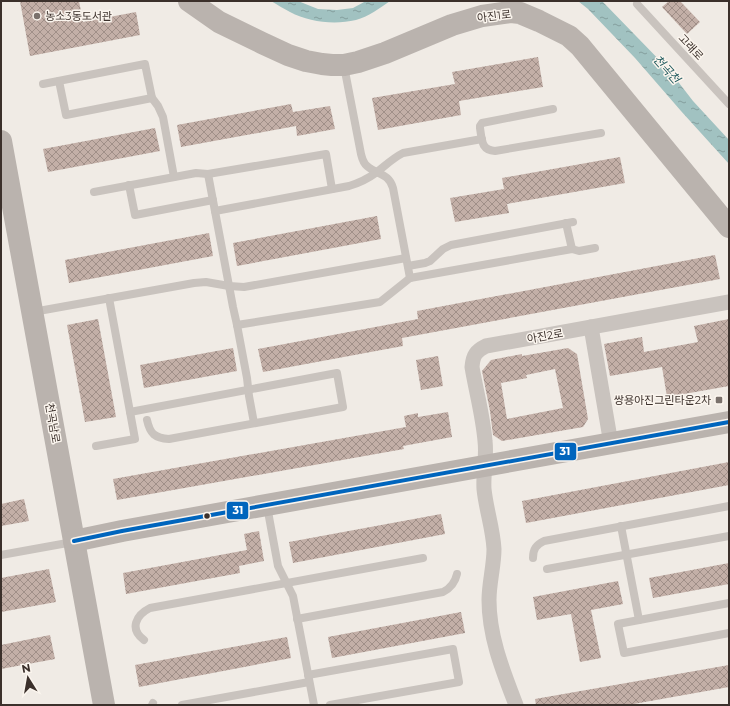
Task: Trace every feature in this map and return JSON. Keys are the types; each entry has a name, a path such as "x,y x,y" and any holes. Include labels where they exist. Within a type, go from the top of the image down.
{"street":[{"name":"아진1로","path":"189,1 219,22 288,55 306,61 332,65 358,62 385,53 452,25 482,16 511,12 540,20 569,36 580,46 729,227"},
{"name":"천곡남로","path":"1,141 104,705"},
{"name":"아진2로","path":"516,705 500,662 490,621 490,589 494,549 484,491 485,442 472,366 472,360 475,354 486,346 729,302"},
{"path":"591,327 611,444"},
{"path":"74,541 729,422"}],"lane":[{"name":"고래로","path":"637,4 729,104"},
{"path":"42,84 145,64 152,98 163,117 174,177"},
{"path":"344,64 363,161 366,165 389,180 392,184 410,278"},
{"path":"59,81 66,115 152,98"},
{"path":"553,109 485,121 480,126 483,144 487,149 495,151 600,133"},
{"path":"215,211 349,186 358,183 377,172 403,153 482,139"},
{"path":"94,192 196,173 208,174 326,154 332,189"},
{"path":"208,174 254,423"},
{"path":"129,186 135,215 213,200"},
{"path":"32,312 194,283 206,282 244,287 407,262 425,263 430,261 442,249 451,245 570,222 572,249"},
{"path":"237,325 380,302 410,278 572,249 579,251 595,248"},
{"path":"96,446 135,439 109,298"},
{"path":"130,412 337,374 343,407 175,438 158,438 150,432 147,420"},
{"path":"267,506 278,566 293,596 314,705"},
{"path":"533,558 536,546 544,541 729,506"},
{"path":"621,526 638,620"},
{"path":"547,569 729,536"},
{"path":"1,555 74,541"},
{"path":"144,640 139,636 136,630 136,623 143,612 150,608 423,558"},
{"path":"297,619 443,592 453,585 457,574"},
{"path":"729,604 618,624 624,652 729,633"},
{"path":"182,705 453,649 459,682 330,705"}],"water":[{"path":"271,1 298,1 318,9 337,10 353,8 366,1 390,1 374,12 360,19 348,22 322,22 297,15"},
{"name":"천곡천","path":"578,1 602,1 669,70 693,101 729,140 729,164 635,58 588,9"}],"building":[{"path":"20,1 79,1 83,22 136,12 140,35 30,56"},
{"path":"669,1 680,1 700,22 687,34 662,7"},
{"path":"538,57 543,87 459,101 461,115 378,130 372,98 455,84 452,72"},
{"path":"291,104 293,112 330,106 335,129 297,136 296,126 181,147 177,125"},
{"path":"155,128 160,151 48,172 43,149"},
{"path":"620,157 625,183 507,204 509,213 455,222 450,198 504,189 502,178"},
{"path":"377,216 381,239 237,266 233,243"},
{"path":"209,233 213,256 69,283 65,260"},
{"path":"715,255 720,279 402,338 403,346 263,372 258,349 418,319 417,311"},
{"path":"98,319 116,417 85,422 67,325"},
{"path":"729,319 729,386 667,397 662,367 610,376 604,344 642,337 644,352 698,342 694,326"},
{"path":"233,348 237,371 144,388 140,365"},
{"path":"568,348 577,354 588,419 583,427 502,441 493,435 482,371 491,360 522,354 522,356","holes":["555,369 563,408 507,419 501,383 527,378 526,375"]},
{"path":"438,356 443,386 421,390 416,360"},
{"path":"448,412 452,437 403,446 404,449 117,500 113,479 406,427 404,416 418,413 418,417"},
{"path":"729,462 729,485 526,523 522,501"},
{"path":"24,499 29,521 1,526 1,504"},
{"path":"441,514 445,534 293,563 289,542"},
{"path":"259,531 264,561 239,566 240,573 126,594 123,573 247,550 244,534"},
{"path":"729,563 729,584 653,598 649,578"},
{"path":"49,569 56,602 1,612 1,578"},
{"path":"618,581 623,604 591,610 601,658 580,662 571,614 537,620 533,597"},
{"path":"461,612 465,633 332,658 328,637"},
{"path":"50,635 55,659 1,669 1,645"},
{"path":"287,637 291,658 139,687 135,665"},
{"path":"729,665 729,687 628,705 536,705 535,699"}],"transit line":[{"name":"31","path":"74,541 122,531 729,422"}],"place":[{"name":"농소3동도서관","path":"37,16"},
{"name":"쌍용아진그린타운2차","path":"719,400"}]}
